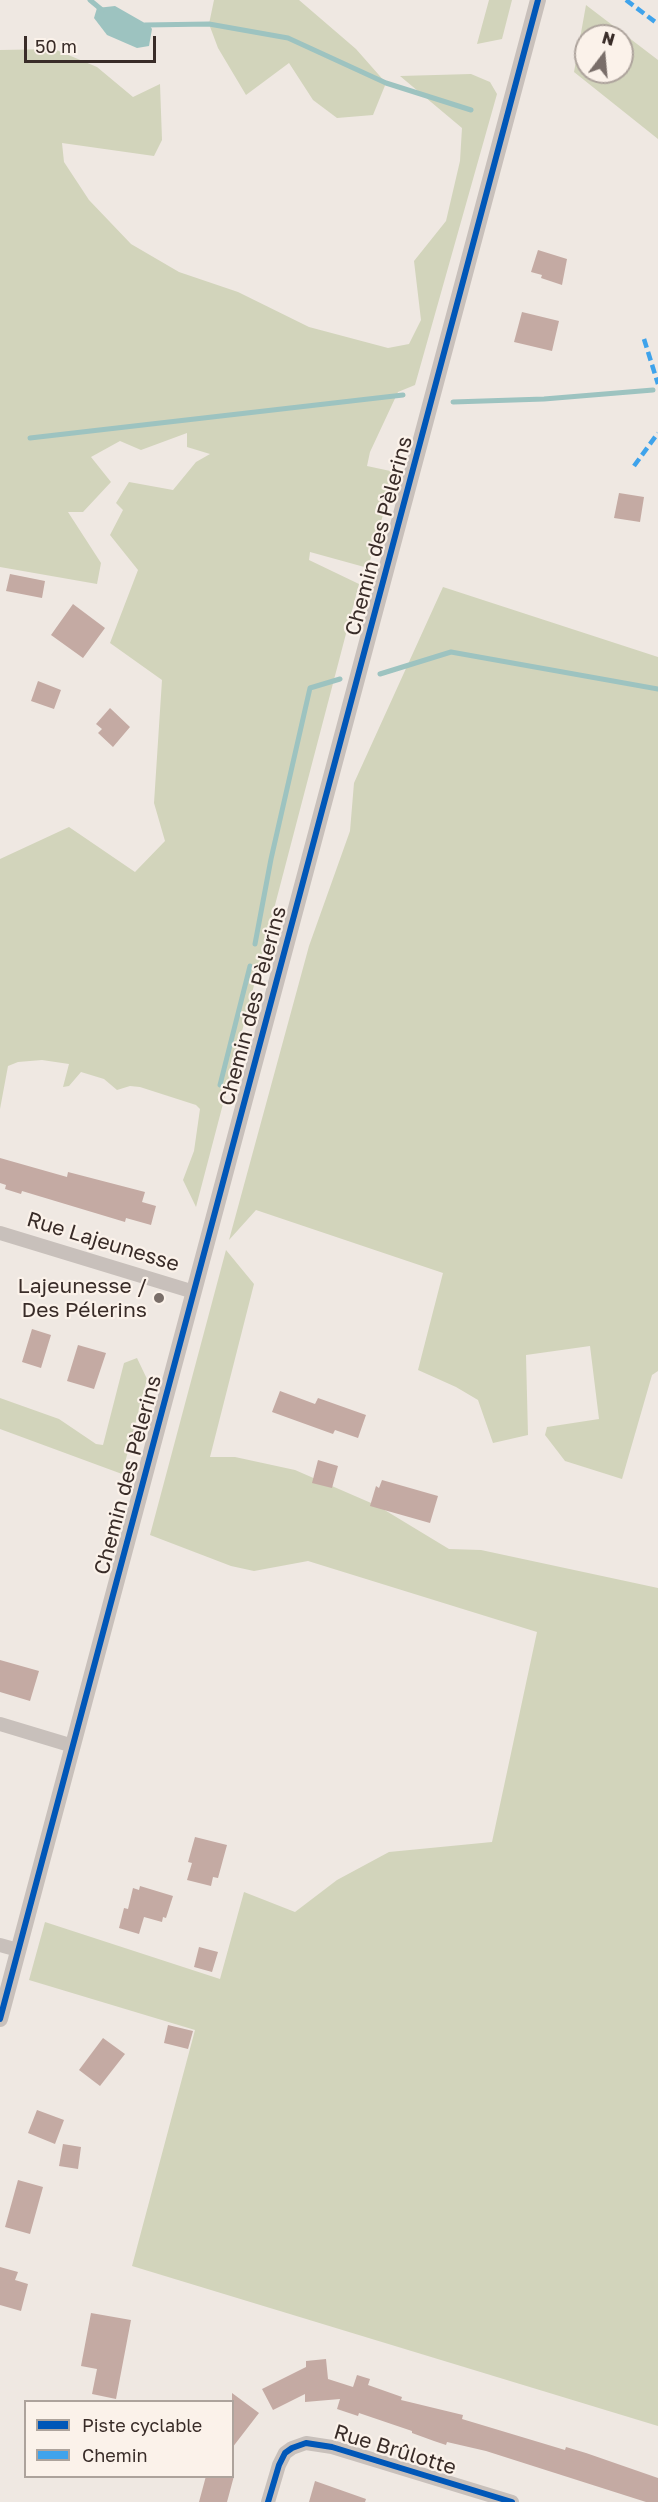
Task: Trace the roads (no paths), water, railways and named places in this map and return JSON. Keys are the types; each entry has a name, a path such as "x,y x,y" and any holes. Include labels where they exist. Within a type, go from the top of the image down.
{"street":[{"name":"Chemin des Pèlerins","path":"0,2019 538,0"},
{"name":"Rue Lajeunesse","path":"0,1233 194,1292"},
{"path":"0,1724 73,1746"},
{"path":"0,1945 18,1950"},
{"name":"Rue Brûlotte","path":"268,2502 285,2453 306,2443 332,2447 512,2502"}],"water":[{"path":"115,6 150,26 152,29 149,46 137,48 107,35 94,18 97,8"}],"waterway":[{"path":"90,0 102,10"},
{"path":"145,25 209,24 288,38 386,83 471,110"},
{"path":"453,402 544,399 653,390"},
{"path":"30,438 403,395"},
{"path":"380,674 451,652 658,689"},
{"path":"255,944 271,859 310,688 340,679"},
{"path":"220,1085 250,966"}],"place":[{"name":"Lajeunesse / Des Pélerins","path":"159,1298"}]}
